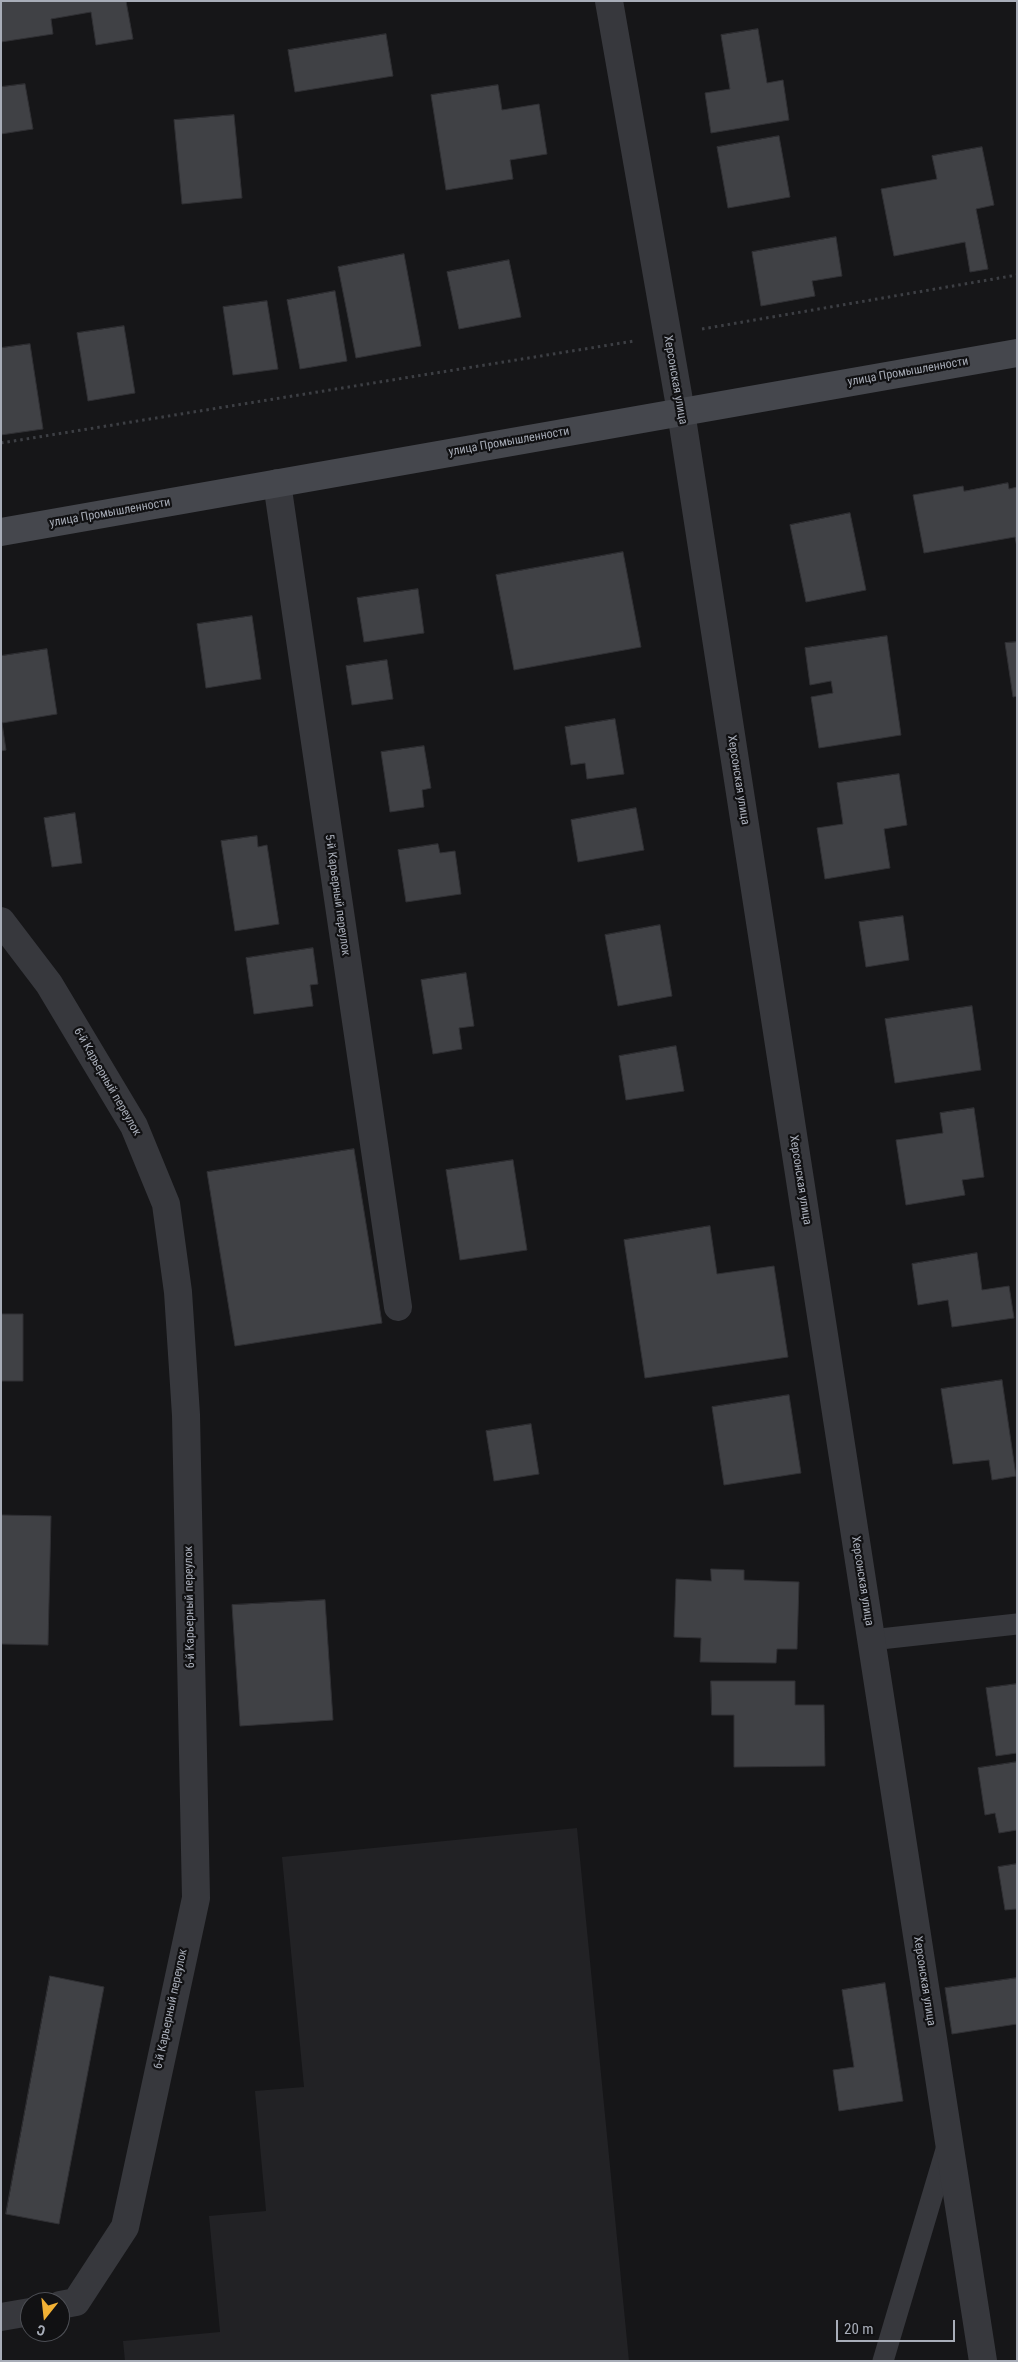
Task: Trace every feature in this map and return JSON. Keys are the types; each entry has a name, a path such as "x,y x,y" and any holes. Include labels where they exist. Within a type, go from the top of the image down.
{"main road":[{"name":"улица Промышленности","path":"1,532 1017,353"}],"street":[{"name":"Херсонская улица","path":"609,1 681,412 983,2361"},
{"name":"5-й Карьерный переулок","path":"277,483 398,1307"},
{"name":"6-й Карьерный переулок","path":"1,920 49,984 134,1126 166,1204 178,1292 186,1415 196,1898 125,2227 76,2302 70,2303"},
{"path":"1,2318 20,2314"}],"lane":[{"path":"871,1640 1017,1624"},
{"path":"884,2361 948,2141"}],"path":[{"path":"1,443 667,335 1017,275"}],"shaded area":[{"path":"577,1828 629,2361 125,2361 123,2341 220,2332 209,2216 266,2211 255,2091 304,2087 282,1857"}],"building":[{"path":"1,1 126,1 133,39 96,45 91,12 51,19 53,34 1,42"},
{"path":"758,29 767,83 783,80 789,120 711,133 705,93 730,89 721,35"},
{"path":"386,34 393,76 295,92 288,50"},
{"path":"25,84 33,129 1,134 1,87"},
{"path":"498,85 502,110 539,104 547,154 510,160 513,179 446,190 431,95"},
{"path":"234,115 242,198 182,204 174,120"},
{"path":"779,136 790,197 728,208 717,147"},
{"path":"982,147 994,205 976,209 988,269 970,272 965,242 894,256 881,189 937,179 932,156"},
{"path":"836,237 842,276 812,281 815,296 761,306 752,252"},
{"path":"404,254 421,346 356,358 338,267"},
{"path":"509,260 521,317 459,329 447,272"},
{"path":"335,291 347,361 300,369 287,300"},
{"path":"267,301 278,369 233,375 223,307"},
{"path":"124,326 135,393 88,401 77,333"},
{"path":"30,344 43,429 1,435 1,348"},
{"path":"1008,483 1009,489 1017,487 1017,547 1015,537 924,553 913,495 963,486 964,491"},
{"path":"850,513 866,590 806,602 790,525"},
{"path":"623,552 641,647 514,670 496,575"},
{"path":"418,589 424,633 364,642 357,598"},
{"path":"252,616 261,679 206,688 197,624"},
{"path":"887,636 901,735 819,748 811,697 833,693 831,681 810,685 805,648"},
{"path":"1017,642 1017,696 1013,697 1005,643"},
{"path":"47,649 57,714 2,723 6,750 1,751 1,656"},
{"path":"387,660 393,699 352,705 346,666"},
{"path":"615,719 624,774 587,779 585,763 571,765 565,727"},
{"path":"424,746 431,788 422,790 424,807 390,812 381,752"},
{"path":"899,774 907,825 884,829 890,868 825,879 817,828 843,824 837,783"},
{"path":"636,808 644,850 578,862 571,820"},
{"path":"75,813 82,863 52,867 44,818"},
{"path":"257,836 258,847 267,845 279,924 235,931 221,841"},
{"path":"438,844 440,853 455,851 461,894 406,902 398,850"},
{"path":"903,916 909,960 866,967 859,922"},
{"path":"660,925 672,996 618,1006 605,935"},
{"path":"313,948 318,984 310,985 313,1006 254,1014 246,958"},
{"path":"466,973 474,1026 459,1028 462,1049 433,1054 421,980"},
{"path":"972,1006 981,1070 895,1083 885,1019"},
{"path":"676,1046 684,1091 626,1100 619,1056"},
{"path":"974,1108 984,1177 962,1180 965,1195 906,1205 896,1140 943,1133 940,1113"},
{"path":"354,1149 382,1323 235,1346 207,1172"},
{"path":"513,1160 527,1250 460,1260 446,1170"},
{"path":"710,1226 717,1274 774,1266 788,1357 645,1378 624,1240"},
{"path":"977,1253 982,1290 1009,1286 1014,1318 952,1327 948,1300 918,1305 912,1264"},
{"path":"1,1314 23,1314 23,1381 1,1381"},
{"path":"1002,1380 1016,1476 992,1480 989,1460 953,1464 941,1389"},
{"path":"789,1395 801,1473 724,1485 712,1407"},
{"path":"531,1424 539,1474 494,1481 486,1431"},
{"path":"1,1515 51,1516 48,1645 1,1644"},
{"path":"711,1569 744,1570 744,1580 799,1582 797,1649 777,1649 776,1663 700,1662 701,1638 674,1637 676,1579 711,1581"},
{"path":"325,1600 333,1720 240,1726 232,1605"},
{"path":"711,1681 795,1681 795,1705 824,1705 825,1766 734,1767 734,1715 712,1715"},
{"path":"1017,1684 1017,1753 996,1756 986,1688"},
{"path":"1017,1762 1017,1830 999,1833 995,1813 985,1815 978,1768"},
{"path":"1017,1864 1017,1912 1016,1909 1005,1910 998,1867"},
{"path":"50,1976 104,1987 59,2224 6,2214"},
{"path":"1017,1978 1017,2024 952,2034 945,1988"},
{"path":"885,1983 903,2101 839,2111 833,2070 854,2067 842,1990"}]}
